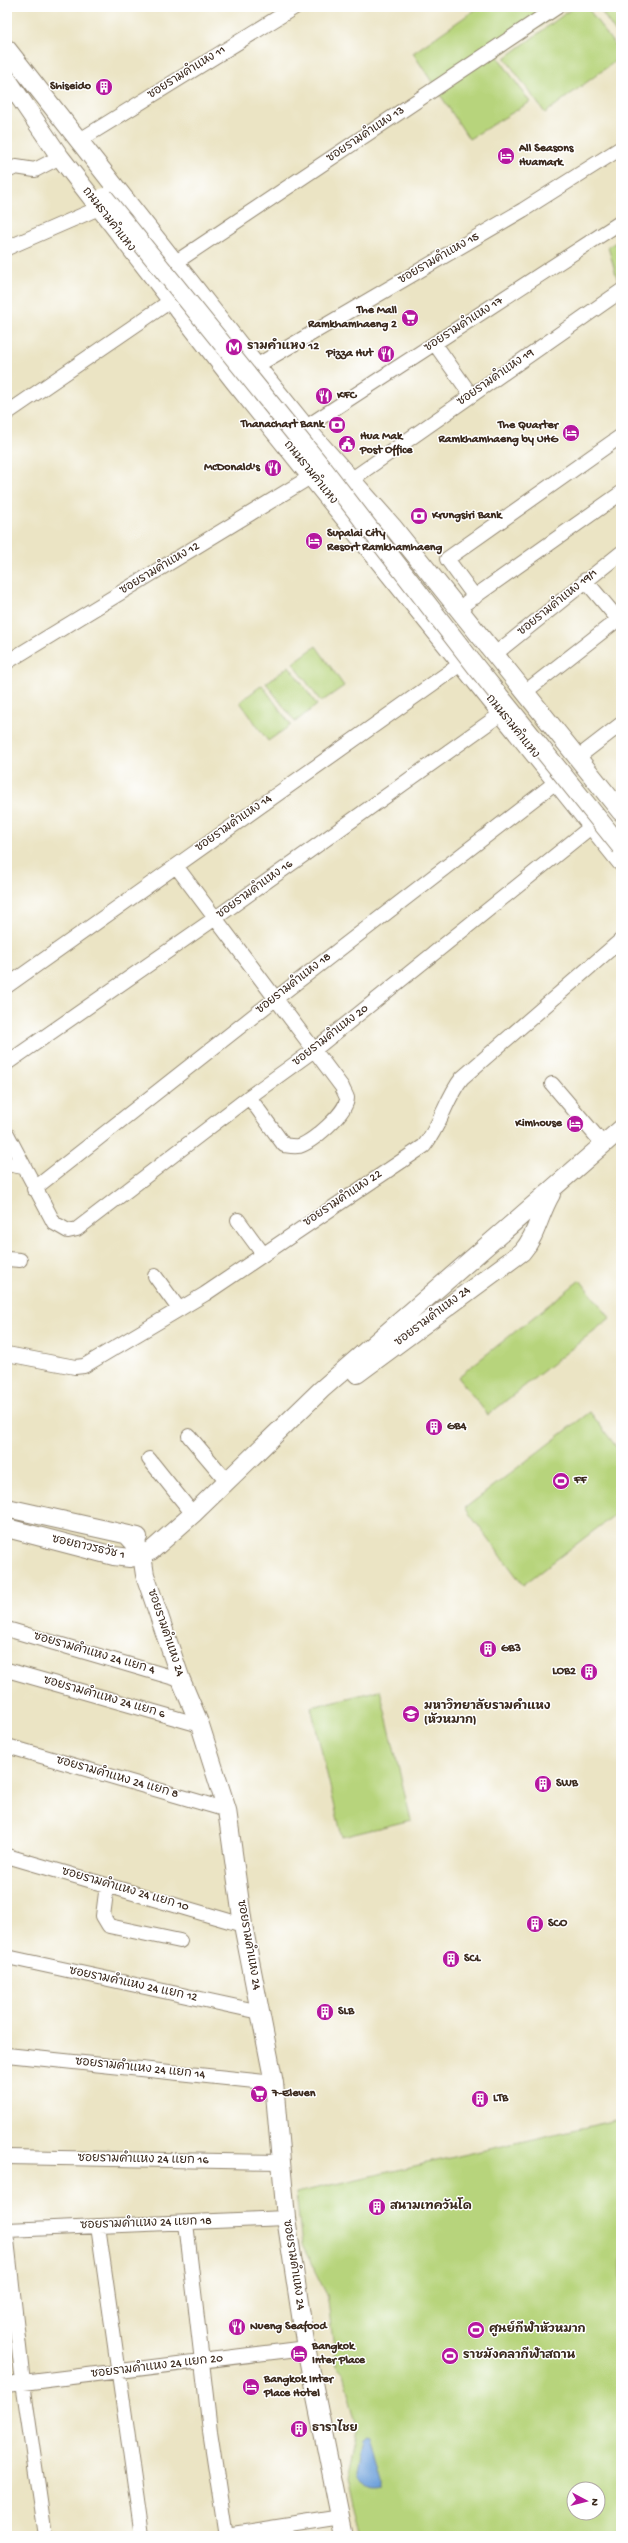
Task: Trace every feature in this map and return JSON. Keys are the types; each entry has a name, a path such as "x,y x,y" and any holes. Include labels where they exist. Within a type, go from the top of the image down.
{"main road":[{"name":"ถนนรามคำแหง","path":"7,49 308,430 385,532 621,827"},
{"name":"ถนนรามคำแหง","path":"7,79 60,157 101,202 326,471 618,850"},
{"name":"ถนนรามคำแหง","path":"7,79 101,202 172,300 234,381 312,476 592,826 618,850"},
{"name":"ถนนรามคำแหง","path":"308,430 352,478 459,608 621,812"},
{"name":"ซอยรามคำแหง 24","path":"344,2536 306,2348 286,2218 274,2083 243,1925 227,1810 200,1726 181,1680 145,1574 142,1555 151,1551 193,1514 284,1425 621,1128"},
{"name":"ซอยรามคำแหง 24","path":"284,1425 302,1415 522,1252 530,1244 555,1187"},
{"path":"433,1293 464,1275 506,1240 514,1247 514,1252 500,1267"},
{"name":"ซอยถาวรธวัช 1","path":"7,1508 127,1535 138,1547 142,1555 130,1558 114,1556 7,1528"},
{"path":"127,1535 151,1537 175,1529"},
{"path":"114,1556 136,1566 145,1574 154,1556 175,1529"}],"street":[{"name":"ซอยรามคำแหง 11","path":"80,140 295,7"},
{"name":"ซอยรามคำแหง 13","path":"176,262 557,7"},
{"name":"ซอยรามคำแหง 15","path":"256,366 523,210 621,148"},
{"path":"7,170 16,167 35,170 60,157"},
{"path":"7,248 101,202"},
{"name":"ซอยรามคำแหง 17","path":"308,430 435,344 621,222"},
{"name":"ซอยรามคำแหง 19","path":"352,478 621,291"},
{"path":"7,413 172,300"},
{"path":"435,344 471,395"},
{"path":"475,597 447,559 621,436"},
{"name":"ซอยรามคำแหง 12","path":"7,662 312,476"},
{"path":"459,608 621,493"},
{"name":"ซอยรามคำแหง 19/1","path":"495,654 585,580 621,553"},
{"path":"525,692 619,618 585,580"},
{"name":"ซอยรามคำแหง 14","path":"7,986 462,663"},
{"name":"ซอยรามคำแหง 16","path":"7,1063 214,919 501,714"},
{"path":"577,758 621,724"},
{"name":"ซอยรามคำแหง 18","path":"34,1189 275,999 556,782"},
{"name":"ซอยรามคำแหง 20","path":"34,1189 54,1223 62,1229 68,1231 77,1229 249,1097 314,1050 592,826"},
{"path":"176,866 214,919 342,1087 347,1098 344,1110 336,1120 301,1145 292,1147 284,1145 249,1097"},
{"name":"ซอยรามคำแหง 22","path":"7,1354 75,1367 84,1366 179,1309 424,1146 432,1136 455,1087 462,1078 621,940"},
{"path":"552,1084 604,1144"},
{"path":"7,1134 34,1189"},
{"path":"7,1164 22,1167"},
{"path":"238,1220 263,1254"},
{"path":"155,1276 179,1309"},
{"path":"189,1436 227,1481"},
{"path":"149,1459 193,1514"},
{"name":"ซอยรามคำแหง 24 แยก 4","path":"7,1629 181,1680"},
{"name":"ซอยรามคำแหง 24 แยก 6","path":"7,1670 200,1726"},
{"name":"ซอยรามคำแหง 24 แยก 8","path":"7,1746 227,1810"},
{"name":"ซอยรามคำแหง 24 แยก 10","path":"7,1856 243,1925"},
{"path":"107,1885 103,1916 109,1926 180,1941"},
{"name":"ซอยรามคำแหง 24 แยก 12","path":"7,1957 260,2012"},
{"name":"ซอยรามคำแหง 24 แยก 14","path":"7,2055 274,2083"},
{"name":"ซอยรามคำแหง 24 แยก 16","path":"7,2157 280,2162"},
{"name":"ซอยรามคำแหง 24 แยก 18","path":"7,2230 286,2218"},
{"path":"186,2223 210,2431 226,2536 341,2517"},
{"path":"98,2226 120,2371 142,2536"},
{"path":"7,2240 24,2383 45,2536"},
{"name":"ซอยรามคำแหง 24 แยก 20","path":"7,2385 306,2348"}],"green space":[{"path":"479,7 566,7 498,57 530,102 469,139 413,53"},
{"path":"574,7 587,7 621,54 621,57 545,113 505,58"},
{"path":"598,7 621,7 621,40"},
{"path":"621,239 621,283 619,285 608,247"},
{"path":"316,646 344,686 321,702 293,663"},
{"path":"289,666 317,705 295,722 266,683"},
{"path":"262,685 291,725 268,741 240,702"},
{"path":"580,1280 610,1318 488,1415 458,1377"},
{"name":"FF","path":"590,1412 621,1453 621,1510 523,1585 465,1508"},
{"path":"380,1690 411,1820 342,1837 311,1707"},
{"name":"ศูนย์กีฬาหัวหมาก","path":"621,2119 621,2536 359,2536 346,2476 357,2427 343,2373 336,2366 327,2294 302,2245 296,2193"}],"water":[{"path":"367,2435 370,2436 382,2476 382,2484 368,2484 361,2480 356,2474 363,2438"}],"place":[{"name":"Shiseido","path":"104,87"},
{"name":"All Seasons Huamark","path":"506,156"},
{"name":"The Mall Ramkhamhaeng 2","path":"410,318"},
{"name":"รามคำแหง 12","path":"234,347"},
{"name":"Pizza Hut","path":"386,354"},
{"name":"KFC","path":"324,396"},
{"name":"Thanachart Bank","path":"337,425"},
{"name":"The Quarter Ramkhamhaeng by UHG","path":"571,433"},
{"name":"Hua Mak Post Office","path":"347,444"},
{"name":"McDonald's","path":"273,468"},
{"name":"Krungsiri Bank","path":"419,516"},
{"name":"Supalai City Resort Ramkhamhaeng","path":"314,541"},
{"name":"Kimhouse","path":"575,1124"},
{"name":"GB4","path":"434,1427"},
{"name":"FF","path":"561,1481"},
{"name":"GB3","path":"488,1649"},
{"name":"LOB2","path":"589,1672"},
{"name":"มหาวิทยาลัยรามคำแหง (หัวหมาก)","path":"411,1714"},
{"name":"SWB","path":"543,1784"},
{"name":"SCO","path":"535,1924"},
{"name":"SCL","path":"451,1959"},
{"name":"SLB","path":"325,2012"},
{"name":"7-Eleven","path":"259,2094"},
{"name":"LTB","path":"480,2099"},
{"name":"สนามเทควันโด","path":"377,2207"},
{"name":"Nueng Seafood","path":"237,2327"},
{"name":"ศูนย์กีฬาหัวหมาก","path":"476,2330"},
{"name":"Bangkok Inter Place","path":"299,2354"},
{"name":"ราชมังคลากีฬาสถาน","path":"450,2356"},
{"name":"Bangkok Inter Place Hotel","path":"251,2387"},
{"name":"ธาราไชย","path":"299,2429"}]}
